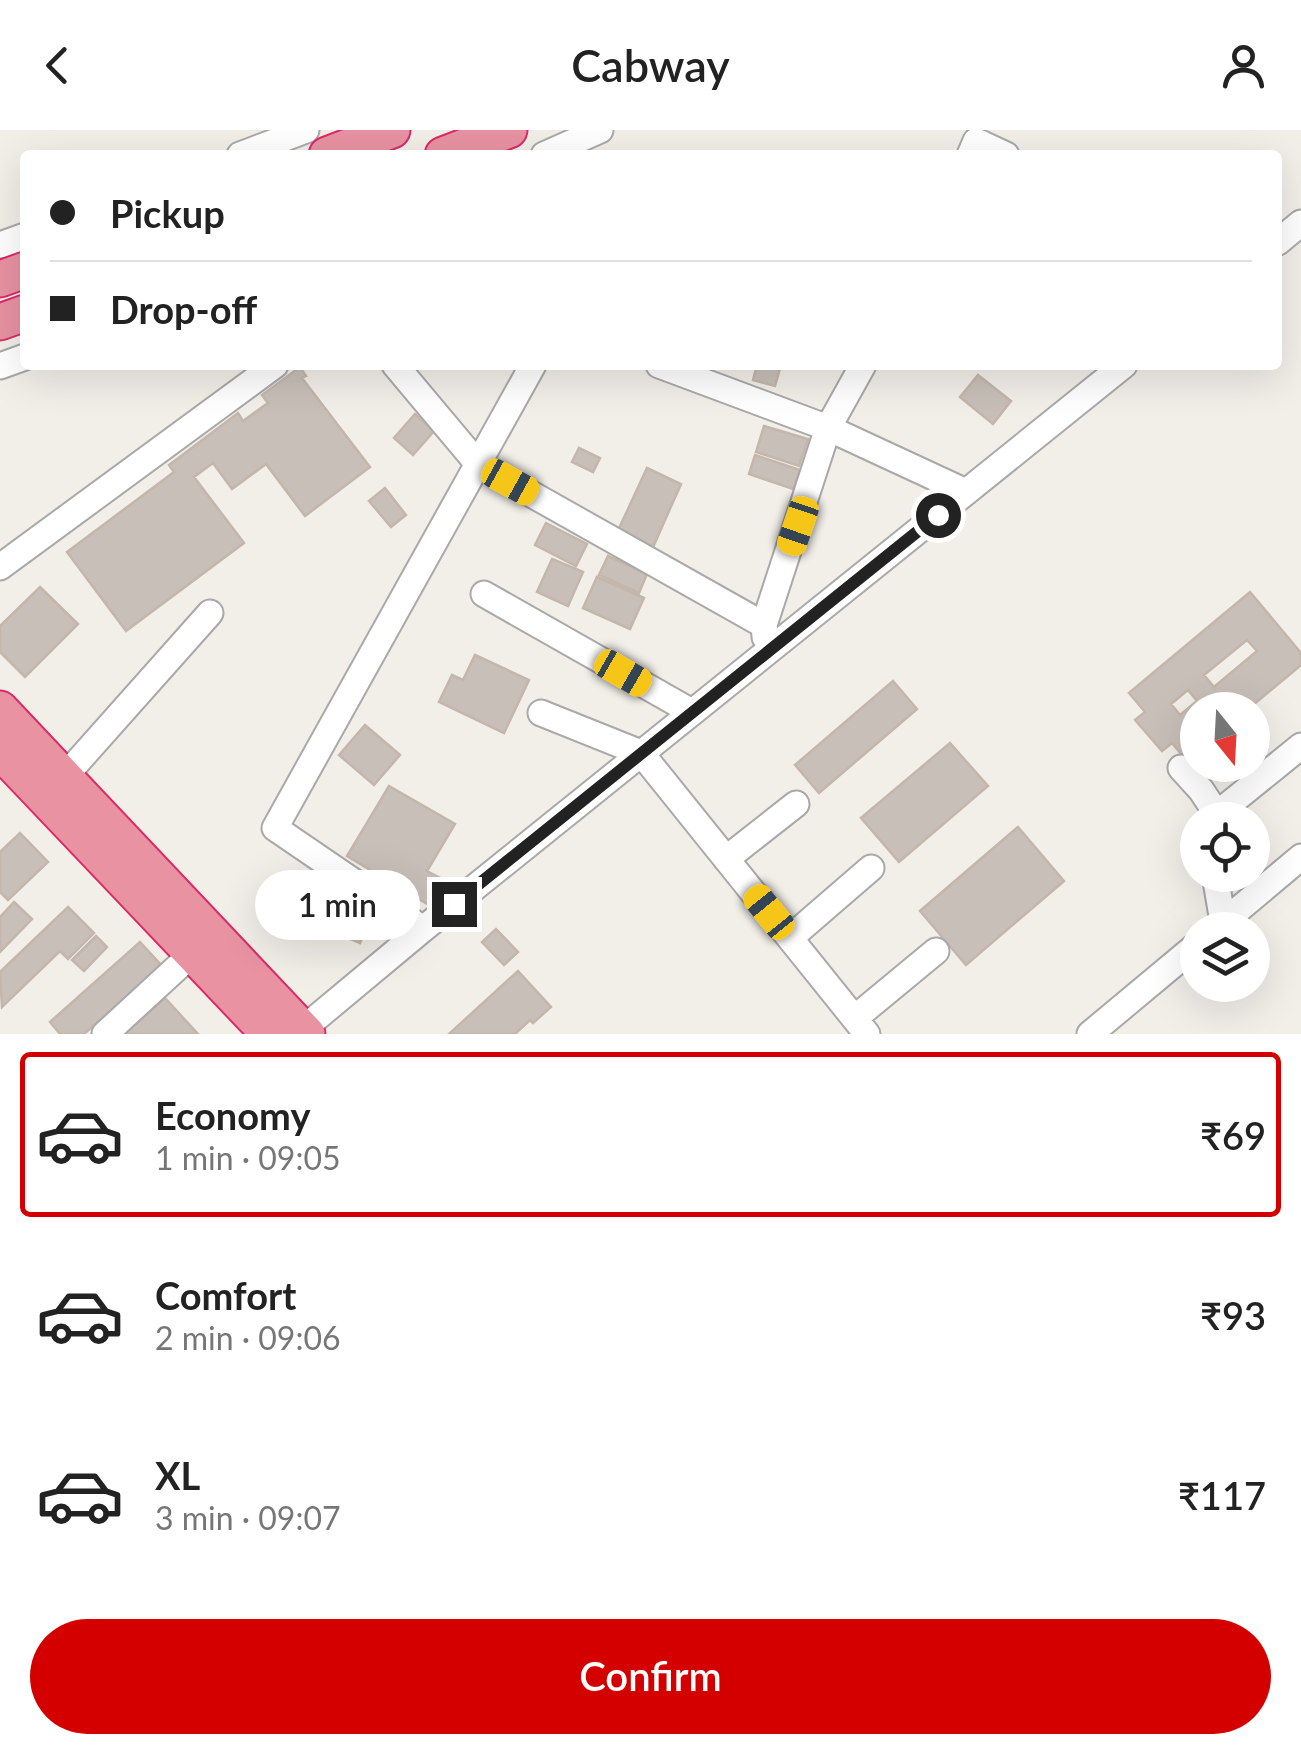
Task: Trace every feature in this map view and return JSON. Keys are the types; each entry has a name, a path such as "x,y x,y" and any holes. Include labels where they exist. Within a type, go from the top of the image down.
{"highway":[{"path":"340,150 392,130"},
{"path":"456,150 509,130"},
{"path":"0,708 294,1033"},
{"path":"6,768 193,953 294,1033"}],"street":[{"path":"253,150 306,130"},
{"path":"555,150 600,130"},
{"path":"972,150 976,141 995,150"},
{"path":"0,567 267,370"},
{"path":"399,370 478,464 764,625"},
{"path":"423,928 275,828 530,370"},
{"path":"671,370 828,428 966,492"},
{"path":"767,652 764,625 828,428 860,370"},
{"path":"294,1033 1118,370"},
{"path":"484,594 692,712"},
{"path":"65,776 210,612"},
{"path":"541,713 641,753 862,1026 936,952"},
{"path":"1235,802 1301,746"},
{"path":"726,859 796,804"},
{"path":"1236,912 1301,858"},
{"path":"790,938 871,868"},
{"path":"105,1034 193,953"},
{"path":"1090,1034 1180,959"}],"building":[{"path":"296,370 302,370 306,376 302,378 370,467 305,516 266,464 232,489 213,463 194,477 244,543 126,631 67,552 174,472 169,465 238,413 243,421 268,403 262,395"},
{"path":"756,370 780,370 775,386 753,380"},
{"path":"978,375 1011,401 993,424 960,397"},
{"path":"415,414 434,431 413,455 394,438"},
{"path":"764,426 808,439 799,466 756,452"},
{"path":"579,448 600,458 593,472 572,462"},
{"path":"755,455 800,470 793,489 749,474"},
{"path":"647,468 681,484 650,554 615,537"},
{"path":"385,488 406,515 391,527 369,501"},
{"path":"546,523 587,544 576,566 535,545"},
{"path":"608,556 647,574 639,593 599,575"},
{"path":"552,559 583,572 568,606 537,592"},
{"path":"597,577 644,598 630,629 583,608"},
{"path":"40,587 78,624 25,677 0,652 0,626"},
{"path":"1250,592 1301,653 1301,665 1269,692 1180,692 1171,704 1180,715 1180,753 1172,743 1162,751 1135,720 1145,712 1129,693","holes":["1247,640 1257,651 1214,687 1204,675"]},
{"path":"475,655 529,680 504,733 439,702 452,675 463,680"},
{"path":"893,681 917,709 819,793 795,765"},
{"path":"365,725 400,755 374,785 339,755"},
{"path":"950,743 988,786 899,862 861,818"},
{"path":"389,786 455,824 427,871 444,880 429,905 347,856"},
{"path":"1018,827 1064,881 966,965 920,911"},
{"path":"20,833 48,862 8,900 0,892 0,852"},
{"path":"341,899 373,913 360,943 328,929"},
{"path":"14,902 32,919 0,952 0,917"},
{"path":"68,907 94,933 68,959 60,951 2,1007 0,972"},
{"path":"496,929 518,952 504,965 482,942"},
{"path":"96,936 107,947 84,971 72,960"},
{"path":"140,942 162,966 84,1034 60,1034 50,1022"},
{"path":"518,971 551,1007 515,1034 449,1034"},
{"path":"165,998 198,1034 124,1034"}],"route":[{"path":"454,904 938,515"}]}
